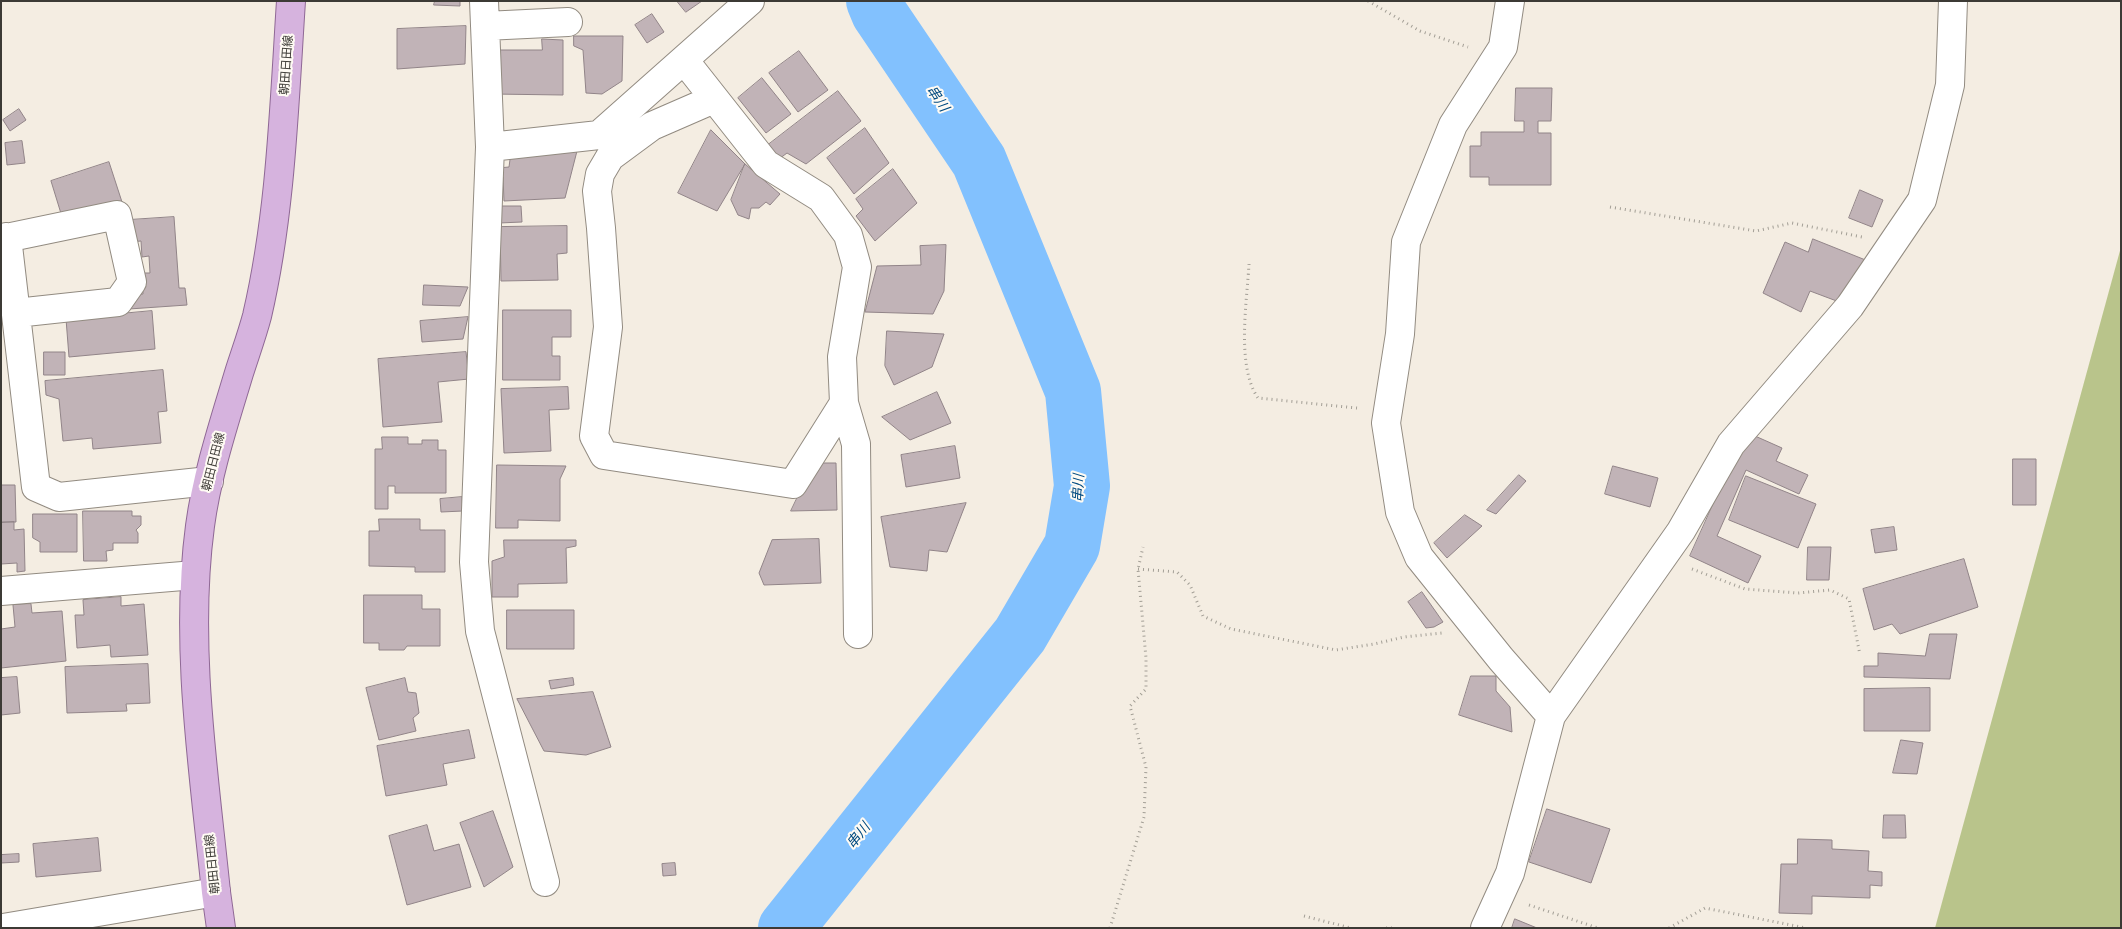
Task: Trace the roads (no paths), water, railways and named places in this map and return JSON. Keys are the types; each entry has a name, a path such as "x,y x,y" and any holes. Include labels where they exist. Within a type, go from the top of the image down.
{"main road":[{"name":"朝田日田線","path":"222,928 216,892 195,675 195,575 200,526 209,480 221,431 256,318 268,256 280,169 291,1"}],"street":[{"path":"490,147 599,135 750,1"},
{"path":"1510,1 1503,48 1453,124 1406,242 1400,334 1386,423 1400,512 1419,557 1551,716"},
{"path":"1485,928 1510,873 1551,716 1681,531 1732,444 1850,306 1922,200 1950,85 1953,1"},
{"path":"545,882 480,631 474,562 490,147 485,14 568,22"},
{"path":"684,60 766,164 821,198 848,235 857,267 842,357 844,403 856,444 858,634"},
{"path":"714,99 652,126 610,157 600,174 596,191 601,228 608,328 594,436 604,455 793,484 844,403"},
{"path":"16,313 118,302 132,282 117,215 4,238 16,313 36,487 59,497 209,480"},
{"path":"1,591 195,575"},
{"path":"3,928 216,892"}],"waterway":[{"name":"串川","path":"786,928 1020,635 1072,546 1082,486 1073,391 979,161 879,13 874,1"}]}
